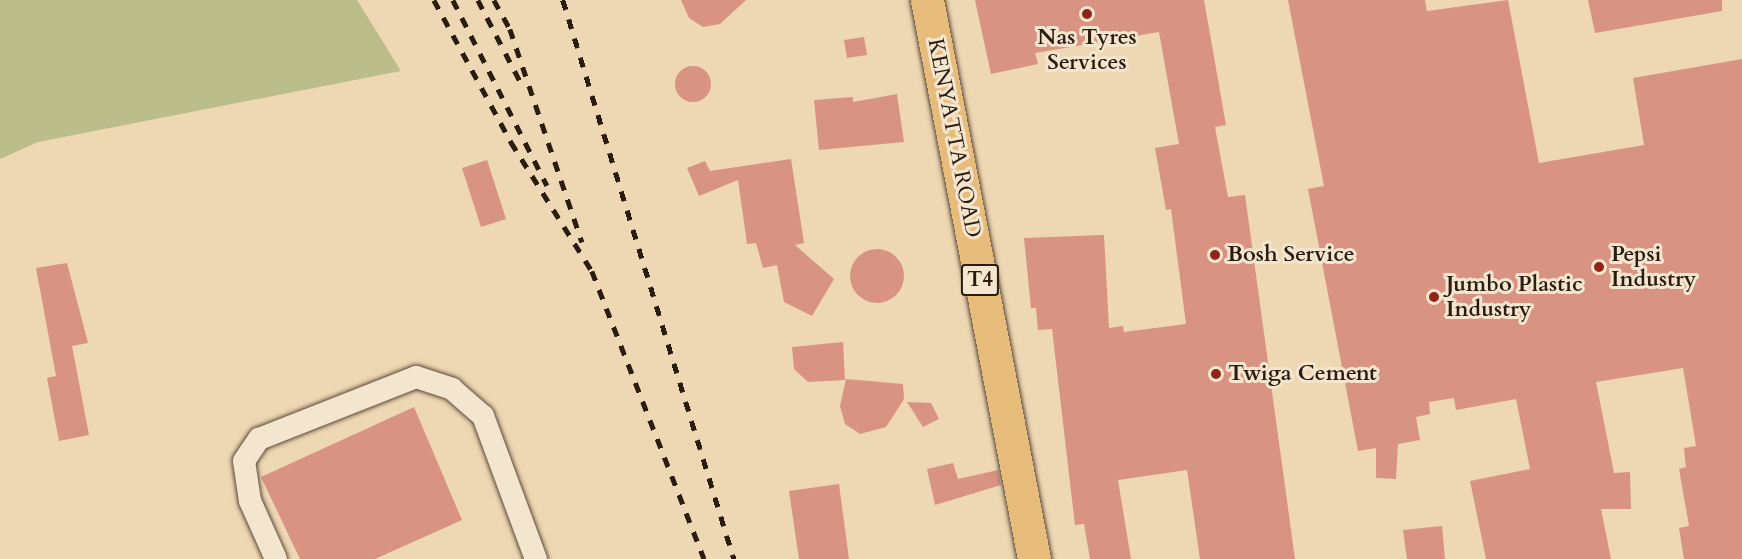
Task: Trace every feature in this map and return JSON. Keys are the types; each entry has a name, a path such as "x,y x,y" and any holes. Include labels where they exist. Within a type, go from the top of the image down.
{"highway":[{"name":"KENYATTA ROAD","path":"927,0 1034,559"}],"street":[{"path":"276,559 250,501 244,461 259,439 416,377 452,389 483,416 536,559"}],"green space":[{"path":"0,0 357,0 401,71 38,142 0,159"}],"building":[{"path":"681,0 746,0 720,24 703,27 689,18"},
{"path":"975,0 1204,0 1226,125 1215,127 1228,197 1245,195 1295,559 1200,559 1187,470 1118,480 1131,559 1090,559 1084,524 1075,525 1052,329 1038,330 1036,308 1031,308 1024,238 1104,235 1109,328 1123,326 1124,332 1186,324 1171,209 1166,210 1155,148 1179,144 1159,32 1035,53 1038,64 991,74"},
{"path":"1288,0 1425,0 1427,11 1508,0 1539,163 1644,145 1633,78 1742,59 1742,559 1684,559 1679,528 1689,526 1679,469 1686,467 1684,448 1696,446 1683,368 1596,382 1614,473 1630,472 1631,509 1601,509 1611,559 1486,559 1470,481 1530,469 1516,399 1456,410 1454,398 1429,402 1430,414 1416,417 1420,440 1398,444 1396,479 1376,478 1376,448 1358,451 1308,189 1324,186"},
{"path":"1588,0 1722,0 1722,11 1595,33"},
{"path":"864,37 867,55 847,58 844,40"},
{"path":"693,66 706,71 711,84 706,97 693,102 680,97 675,84 680,71"},
{"path":"897,94 904,142 819,150 814,100 853,97 853,102"},
{"path":"791,159 804,243 795,245 834,279 812,316 784,302 777,265 763,268 756,243 747,244 738,180 699,196 687,168 705,161 710,171"},
{"path":"487,160 506,219 481,227 462,168"},
{"path":"872,249 882,249 892,253 900,261 904,276 900,291 892,299 882,303 872,303 862,299 854,291 850,281 850,271 854,261 862,253"},
{"path":"67,263 88,343 72,346 89,435 59,441 47,378 56,376 36,268"},
{"path":"843,342 845,380 808,382 794,369 792,347"},
{"path":"846,379 903,384 904,399 886,427 860,434 845,424 840,406"},
{"path":"907,402 931,403 939,419 923,427"},
{"path":"414,407 462,520 375,559 300,559 261,477"},
{"path":"953,463 958,479 998,470 1001,485 935,505 927,469"},
{"path":"839,484 849,559 799,559 789,491"},
{"path":"1442,526 1445,559 1407,559 1403,530"}],"railway":[{"path":"434,0 511,142 592,271 704,559"},
{"path":"453,0 547,185"},
{"path":"478,0 521,83"},
{"path":"494,0 510,29 582,242"},
{"path":"563,0 734,559"}],"place":[{"name":"Nas Tyres Services","path":"1087,14"},
{"name":"Bosh Service","path":"1215,255"},
{"name":"Pepsi Industry","path":"1599,267"},
{"name":"Jumbo Plastic Industry","path":"1434,297"},
{"name":"Twiga Cement","path":"1216,374"}]}
